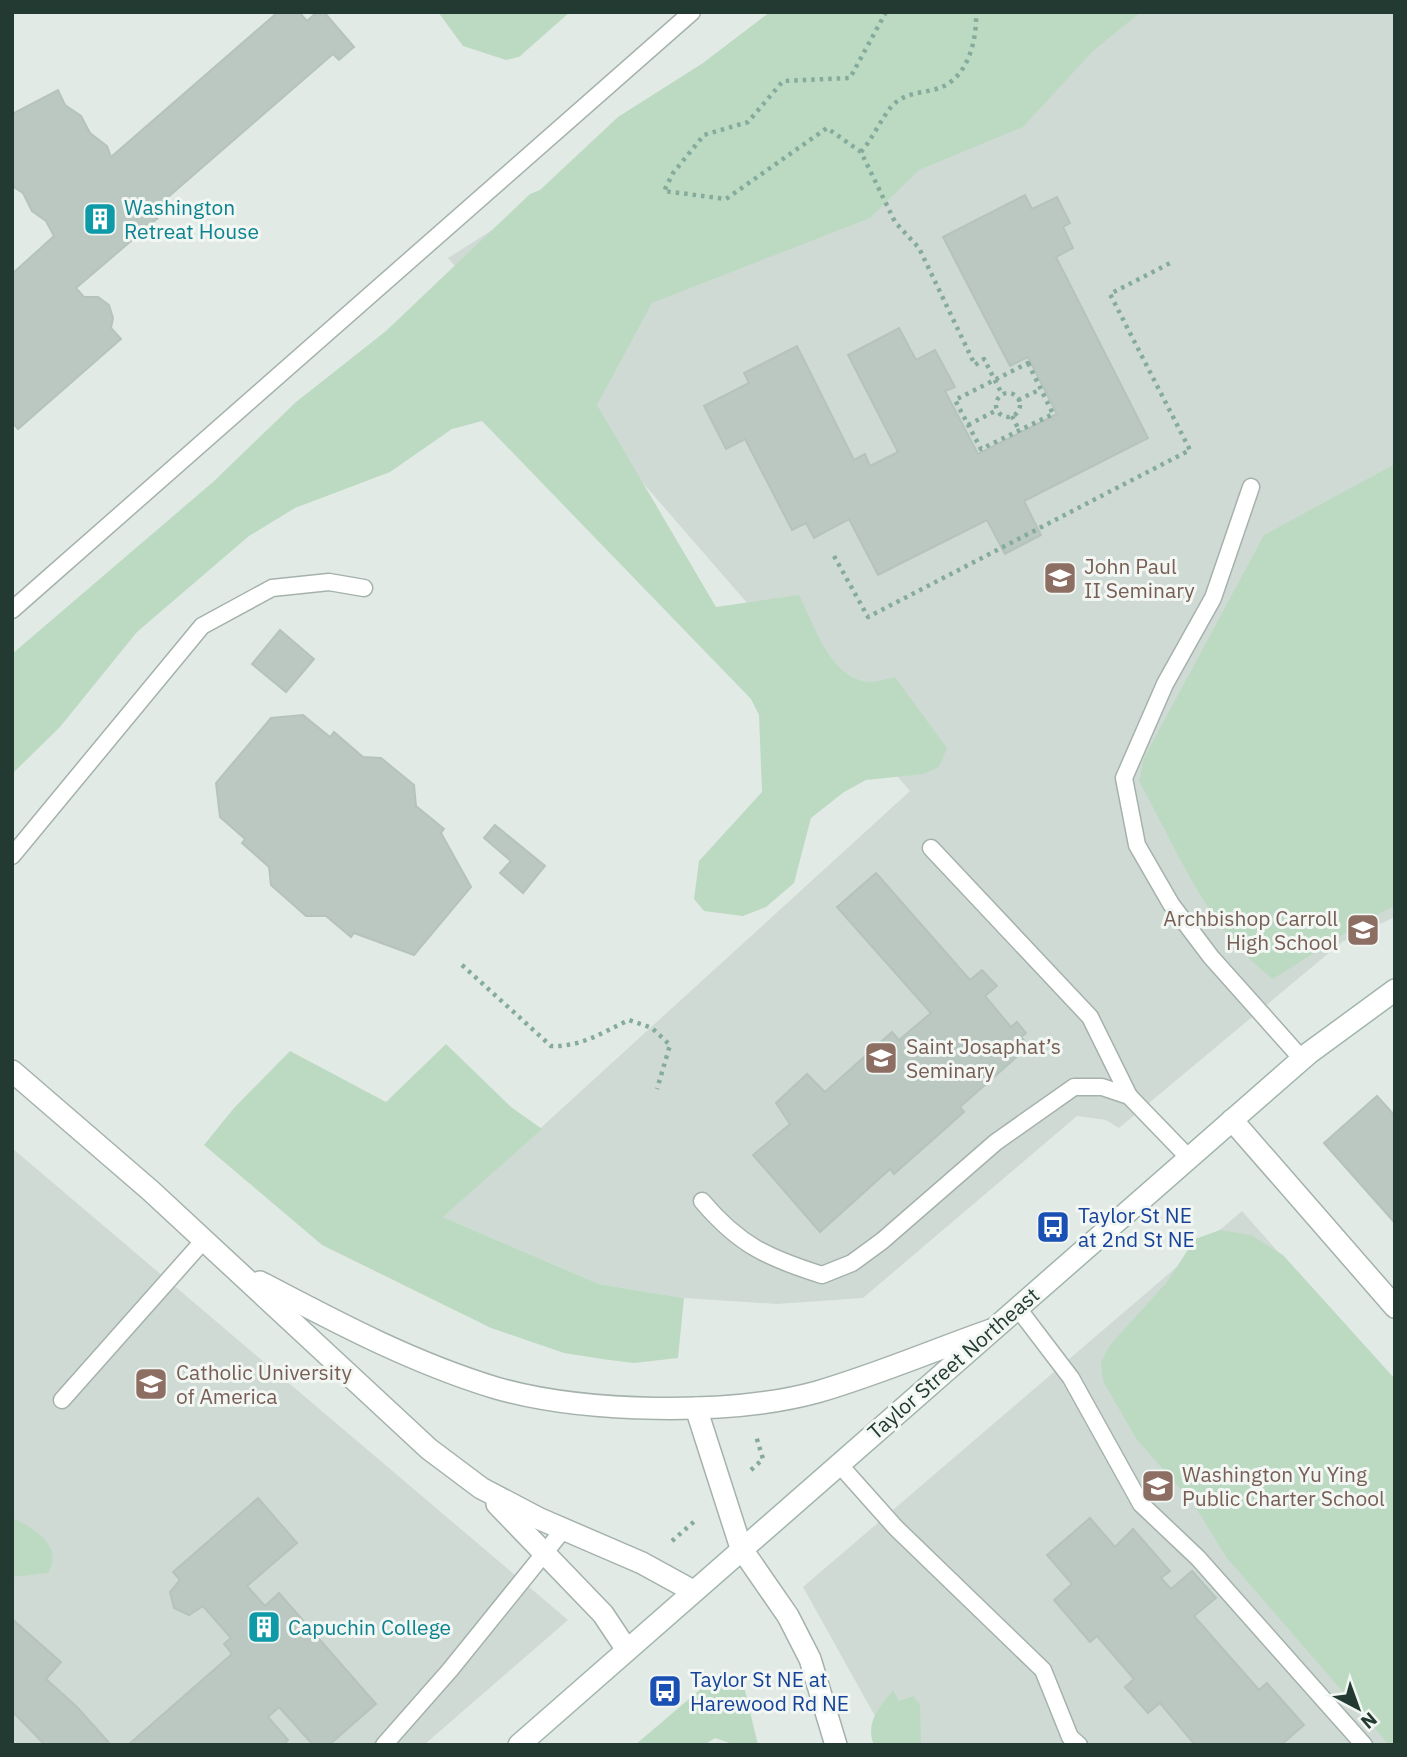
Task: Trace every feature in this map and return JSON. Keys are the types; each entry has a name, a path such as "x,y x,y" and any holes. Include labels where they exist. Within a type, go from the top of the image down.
{"street":[{"name":"Taylor Street Northeast","path":"519,1745 1188,1157 1302,1059 1348,1022 1395,990"},
{"path":"12,1071 204,1240 429,1449 481,1488 603,1614 627,1650"},
{"path":"1232,1120 1395,1307"},
{"path":"235,1269 374,1341 500,1389 600,1405 696,1408 816,1392 991,1330"},
{"path":"696,1408 741,1548 788,1616 810,1659 836,1745"},
{"path":"481,1488 563,1530 642,1563 693,1591"}],"lane":[{"path":"12,610 692,12"},
{"path":"1251,487 1213,598 1165,684 1124,778 1137,845 1171,904 1211,957 1302,1059"},
{"path":"12,856 202,626 272,588 329,582 364,588"},
{"path":"932,848 1090,1017 1129,1096 1188,1157"},
{"path":"702,1201 725,1229 741,1241 777,1260 822,1275 852,1263 996,1142 1074,1087 1102,1087 1129,1096"},
{"path":"62,1400 204,1240"},
{"path":"1017,1307 1071,1378 1141,1504 1198,1558 1364,1745"},
{"path":"838,1463 905,1537 1043,1670 1070,1737 1079,1745"},
{"path":"384,1745 450,1670 563,1530"}],"path":[{"path":"886,12 850,78 783,81 748,122 704,135 673,173 664,191 726,199 827,128 861,152 895,222 919,248 975,365 984,359 1002,394"},
{"path":"861,152 877,133 892,105 905,96 946,85 967,62 977,32 976,12"},
{"path":"834,556 868,617 1190,450 1110,294 1174,261"},
{"path":"1028,363 1053,414 981,449 955,400 994,379 1028,363"},
{"path":"1018,400 1041,389"},
{"path":"1011,393 1018,400 1019,409 1012,416 1002,416 997,410 996,402 1002,394 1011,393"},
{"path":"968,425 997,410"},
{"path":"1012,416 1020,431"},
{"path":"462,965 551,1046 566,1046 594,1039 629,1020 652,1028 670,1045 657,1089"},
{"path":"747,1473 763,1459 754,1428"},
{"path":"671,1541 698,1518"}],"shaded area":[{"name":"John Paul II Seminary","path":"837,12 1395,12 1395,917 1342,942 1119,1128 1106,1120 1077,1116 863,1298 777,1304 684,1298 599,1284 443,1217 910,791 448,258"},
{"name":"Catholic University of America","path":"12,1148 568,1620 424,1745 12,1745"},
{"name":"Washington Yu Ying Public Charter School","path":"1242,1211 1395,1385 1395,1745 891,1745 803,1587"}],"green space":[{"path":"438,12 570,12 519,57 506,60 463,46"},
{"path":"770,12 1141,12 1093,51 1023,127 919,170 870,218 652,303 597,405 716,607 799,595 825,648 843,671 868,682 895,677 947,748 939,767 924,774 866,780 844,792 811,818 794,883 766,907 743,916 704,911 694,899 699,861 762,792 759,715 751,699 482,421 452,429 390,472 295,508 249,536 137,632 60,727 12,774 12,654 213,482 296,402 386,331 530,194 540,190 618,117 703,63"},
{"path":"1395,464 1395,906 1366,920 1273,979 1250,960 1230,938 1196,888 1139,781 1144,758 1264,535"},
{"path":"446,1044 511,1107 542,1129 443,1217 599,1284 684,1298 678,1358 634,1363 564,1353 491,1328 322,1245 204,1145 234,1108 290,1051 386,1102"},
{"path":"1220,1230 1251,1235 1283,1255 1395,1379 1395,1745 1389,1745 1226,1557 1193,1503 1137,1440 1103,1381 1101,1362 1110,1345 1167,1282 1195,1239"},
{"path":"12,1518 44,1539 52,1555 48,1573 12,1577"},
{"path":"722,1671 743,1682 758,1745 735,1745 715,1738 704,1745 635,1745"},
{"path":"893,1690 899,1701 913,1696 920,1704 921,1745 874,1745 872,1722 878,1709"}],"building":[{"name":"Washington Retreat House","path":"278,12 299,12 307,21 317,12 324,12 354,47 339,60 333,54 152,211 158,218 76,288 84,297 98,297 109,305 113,318 111,328 121,339 18,429 12,422 12,274 54,236 46,221 32,211 23,193 12,186 12,114 58,90 65,105 81,116 90,133 107,146 111,157"},
{"path":"1025,195 1032,209 1057,197 1070,223 1063,227 1073,248 1056,257 1148,438 1024,501 1041,535 1005,554 987,520 878,575 849,519 814,538 806,523 792,530 745,439 726,449 704,406 749,383 744,373 797,346 854,460 865,454 870,466 898,452 848,355 899,328 916,360 935,350 955,387 945,391 978,454 1057,414 1028,357 1010,366 943,237"},
{"path":"280,630 314,659 286,692 252,664"},
{"path":"303,715 330,737 334,732 363,757 381,758 414,785 416,806 444,829 441,833 471,887 414,955 354,933 351,937 326,916 306,916 271,885 269,867 242,843 245,839 220,817 216,783 271,718"},
{"path":"495,825 545,866 523,893 500,873 511,861 484,838"},
{"path":"876,873 970,980 982,970 997,986 985,996 1011,1027 1017,1022 1026,1033 1021,1037 1029,1046 960,1107 964,1112 894,1174 890,1169 820,1232 753,1155 790,1124 776,1103 807,1074 825,1092 892,1032 899,1040 931,1013 837,907"},
{"path":"1377,1096 1395,1116 1395,1223 1324,1143"},
{"name":"Capuchin College","path":"258,1498 297,1543 247,1586 265,1606 279,1593 376,1704 329,1745 313,1745 279,1707 268,1717 288,1740 283,1745 128,1745 232,1654 224,1644 231,1638 203,1606 189,1615 174,1608 170,1592 180,1580 173,1572"},
{"path":"1090,1518 1115,1547 1133,1529 1170,1571 1161,1578 1171,1589 1192,1571 1216,1598 1194,1616 1259,1690 1267,1683 1304,1725 1281,1745 1195,1745 1160,1703 1148,1713 1125,1687 1134,1679 1097,1636 1090,1642 1054,1600 1072,1584 1047,1555"},
{"path":"12,1619 61,1662 46,1679 77,1707 111,1745 45,1745 15,1714 12,1717"}],"place":[{"name":"Washington Retreat House","path":"100,219"},
{"name":"John Paul II Seminary","path":"1060,578"},
{"name":"Archbishop Carroll High School","path":"1363,930"},
{"name":"Saint Josaphat’s Seminary","path":"881,1058"},
{"name":"Taylor St NE at 2nd St NE","path":"1053,1227"},
{"name":"Catholic University of America","path":"151,1384"},
{"name":"Washington Yu Ying Public Charter School","path":"1158,1486"},
{"name":"Capuchin College","path":"264,1627"},
{"name":"Taylor St NE at Harewood Rd NE","path":"665,1691"}]}
